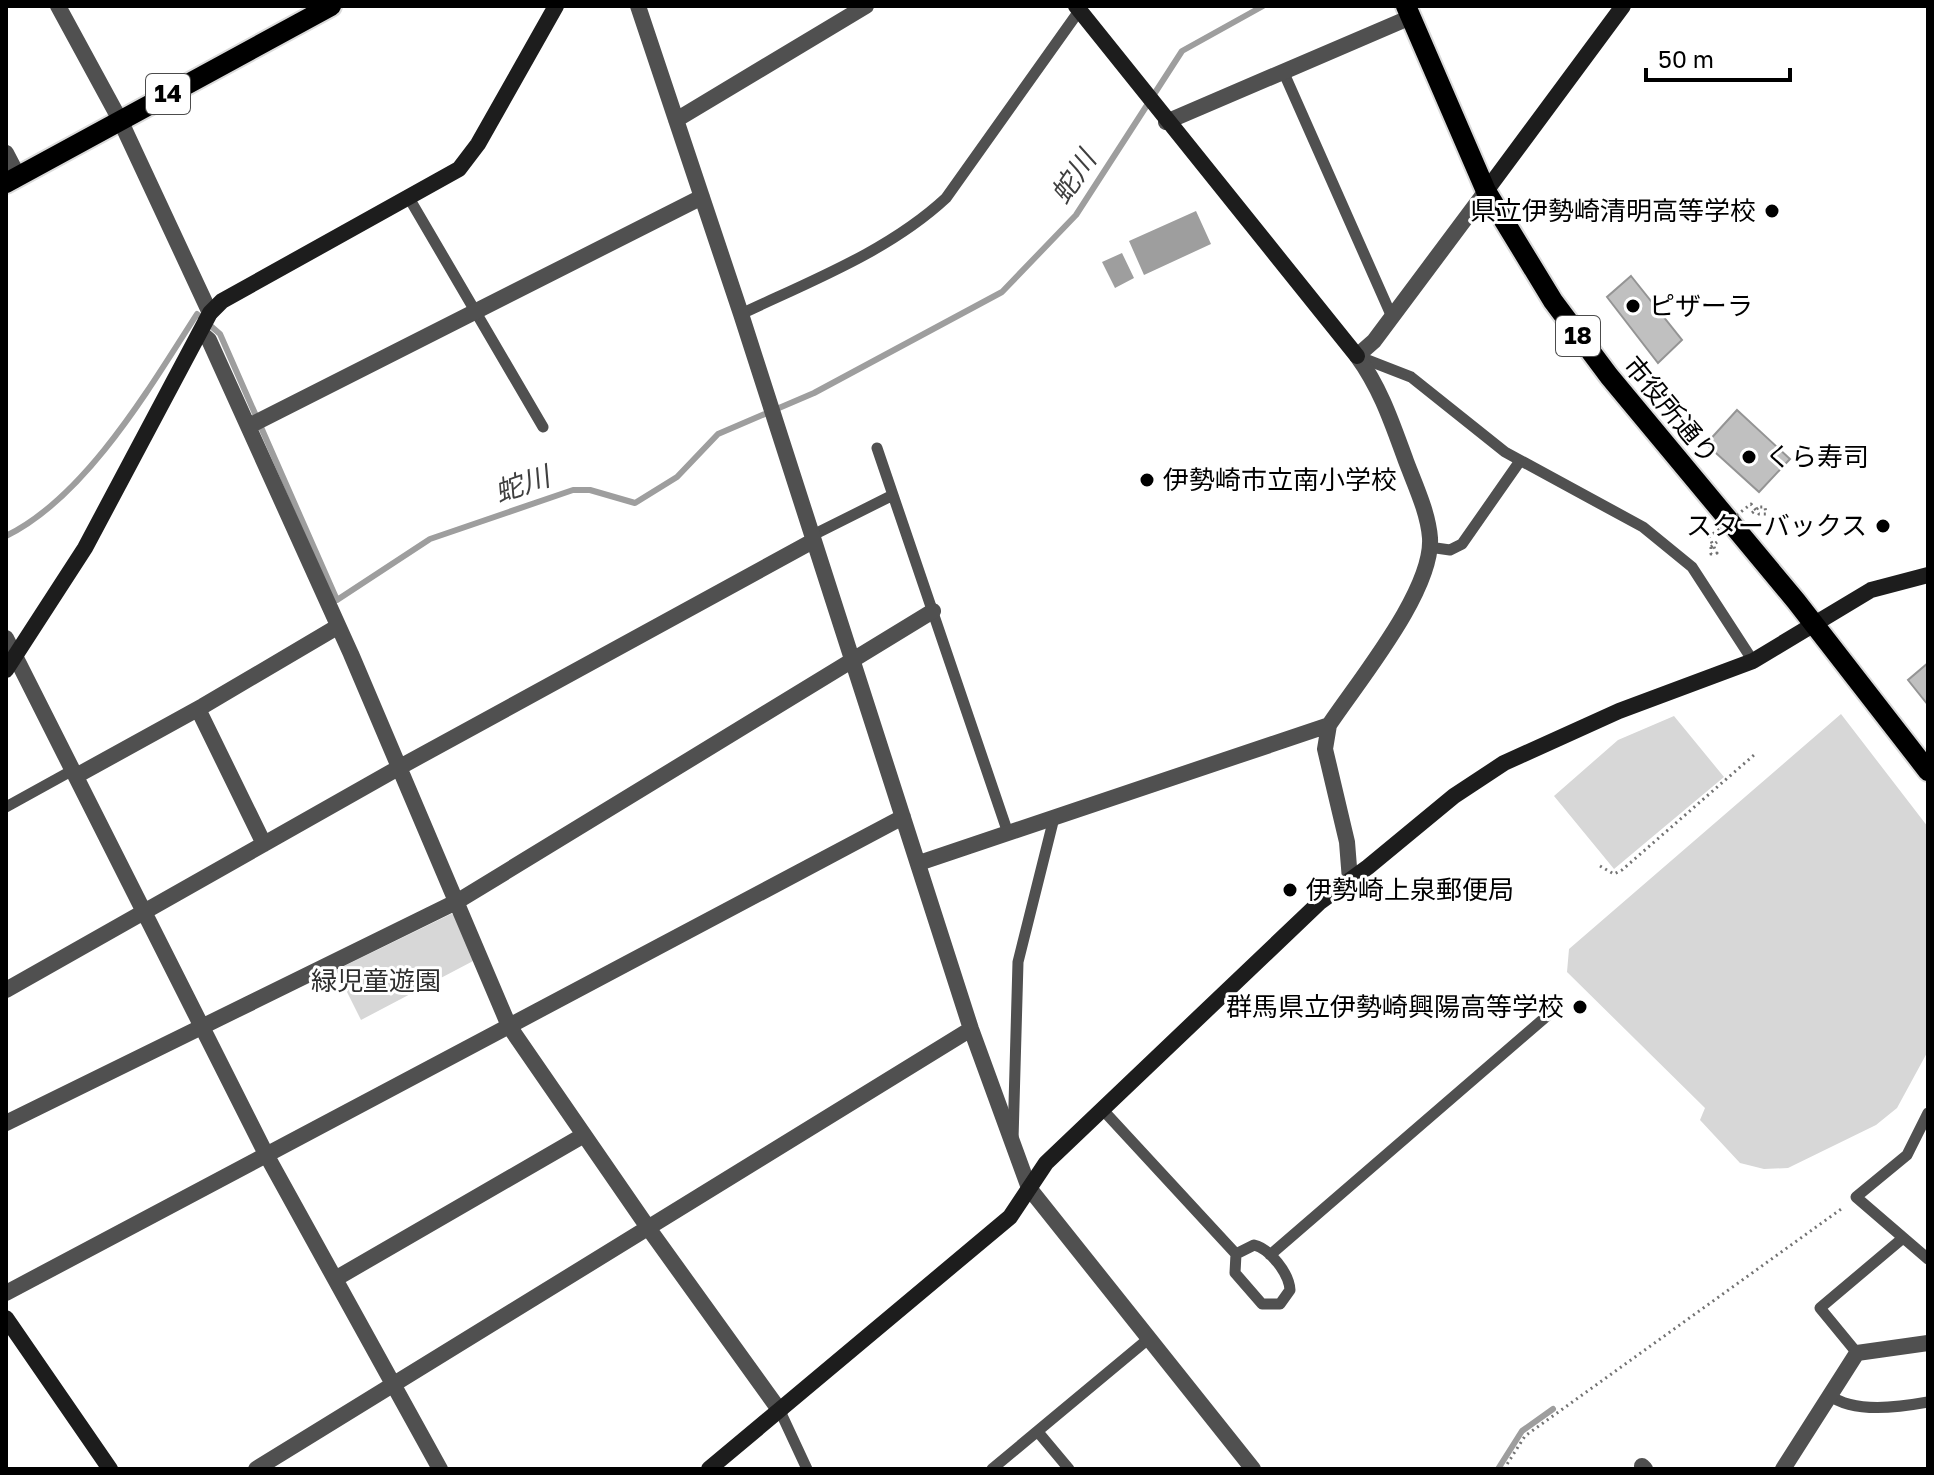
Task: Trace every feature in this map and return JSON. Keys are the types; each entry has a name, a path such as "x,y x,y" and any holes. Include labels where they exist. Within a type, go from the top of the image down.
{"main road":[{"name":"14","path":"12,180 331,6"},
{"name":"市役所通り","path":"1408,12 1486,191 1533,270 1578,335 1814,624 1928,771"}],"street":[{"path":"11,664 85,548 210,313 222,301 459,169 478,144 556,6"},
{"path":"638,6 741,314 971,1029 1029,1188 1147,1340 1253,1469"},
{"path":"676,120 866,6"},
{"path":"1357,356 1392,317 1623,6"},
{"path":"63,8 120,120 210,313"},
{"path":"1077,8 1357,356 1384,399 1425,516 1429,547 1425,573 1386,643 1329,725 1325,749 1347,842 1350,880"},
{"path":"1162,117 1283,71 1408,12"},
{"path":"6,153 12,180"},
{"path":"249,426 702,197"},
{"path":"201,333 209,340 249,426 400,767 509,1026 780,1411"},
{"path":"6,990 812,538"},
{"path":"709,1469 1010,1217 1046,1163 1320,902 1454,796 1504,763 1619,711 1753,661 1871,590 1928,575"},
{"path":"6,1123 458,901 933,611"},
{"path":"74,773 198,709 337,627"},
{"path":"6,638 11,664 74,773 267,1156 440,1469"},
{"path":"198,709 264,844"},
{"path":"919,863 1329,725"},
{"path":"6,1293 903,817"},
{"path":"256,1469 971,1029"},
{"path":"335,1279 584,1135"},
{"path":"6,1318 110,1469"},
{"path":"1783,1469 1857,1353 1928,1343"}],"lane":[{"path":"741,314 851,262 926,216 946,198 1077,8"},
{"path":"1283,71 1392,317"},
{"path":"409,198 543,427"},
{"path":"1357,356 1411,377 1520,461 1643,527 1686,562 1753,661"},
{"path":"877,448 1008,833"},
{"path":"1429,547 1450,550 1462,544 1520,461"},
{"path":"812,538 893,495"},
{"path":"6,807 74,773"},
{"path":"1012,1144 1016,1119 1018,962 1054,818"},
{"path":"1270,1255 1548,1015"},
{"path":"1102,1109 1236,1254"},
{"path":"1928,1113 1907,1155 1856,1197 1928,1259"},
{"path":"1857,1353 1820,1308 1903,1238"},
{"path":"1254,1245 1270,1255 1290,1284 1288,1296 1274,1306 1262,1304 1239,1279 1233,1267 1236,1254 1254,1245"},
{"path":"992,1469 1147,1340"},
{"path":"1829,1395 1850,1404 1896,1407 1928,1402"},
{"path":"780,1411 807,1469"},
{"path":"1038,1432 1069,1469"}],"path":[{"path":"1717,542 1711,547 1709,552 1716,554 1717,548 1709,537 1751,504 1759,514 1766,514 1765,507 1759,507 1752,513"},
{"path":"1600,866 1614,874 1622,870 1754,755"},
{"path":"1504,1469 1525,1436 1769,1259 1806,1238 1856,1197"}],"green space":[{"path":"1841,714 1928,827 1928,1051 1897,1108 1876,1125 1788,1168 1764,1169 1740,1163 1700,1120 1705,1108 1567,972 1569,949"},
{"path":"1674,716 1724,777 1614,869 1554,796 1618,740"},
{"name":"緑児童遊園","path":"451,914 455,915 475,960 361,1020 336,970"}],"shaded area":[{"path":"1196,211 1211,244 1144,275 1129,241"},
{"path":"1122,253 1134,278 1115,288 1102,262"}],"building":[{"path":"1631,276 1682,340 1658,363 1607,297"},
{"path":"1737,410 1790,459 1759,492 1706,444"},
{"path":"1928,663 1928,705 1908,680"}],"waterway":[{"name":"蛇川","path":"6,536 35,518 89,468 137,406 197,314 220,334 337,600 430,539 573,490 590,490 635,503 677,477 718,434 814,393 1002,292 1076,215 1182,51 1263,6"},
{"path":"1498,1469 1522,1431 1553,1409"}],"place":[{"name":"県立伊勢崎清明高等学校","path":"1772,211"},
{"name":"ピザーラ","path":"1633,306"},
{"name":"くら寿司","path":"1749,457"},
{"name":"伊勢崎市立南小学校","path":"1147,480"},
{"name":"スターバックス","path":"1883,526"},
{"name":"伊勢崎上泉郵便局","path":"1290,890"},
{"name":"群馬県立伊勢崎興陽高等学校","path":"1580,1007"}]}
